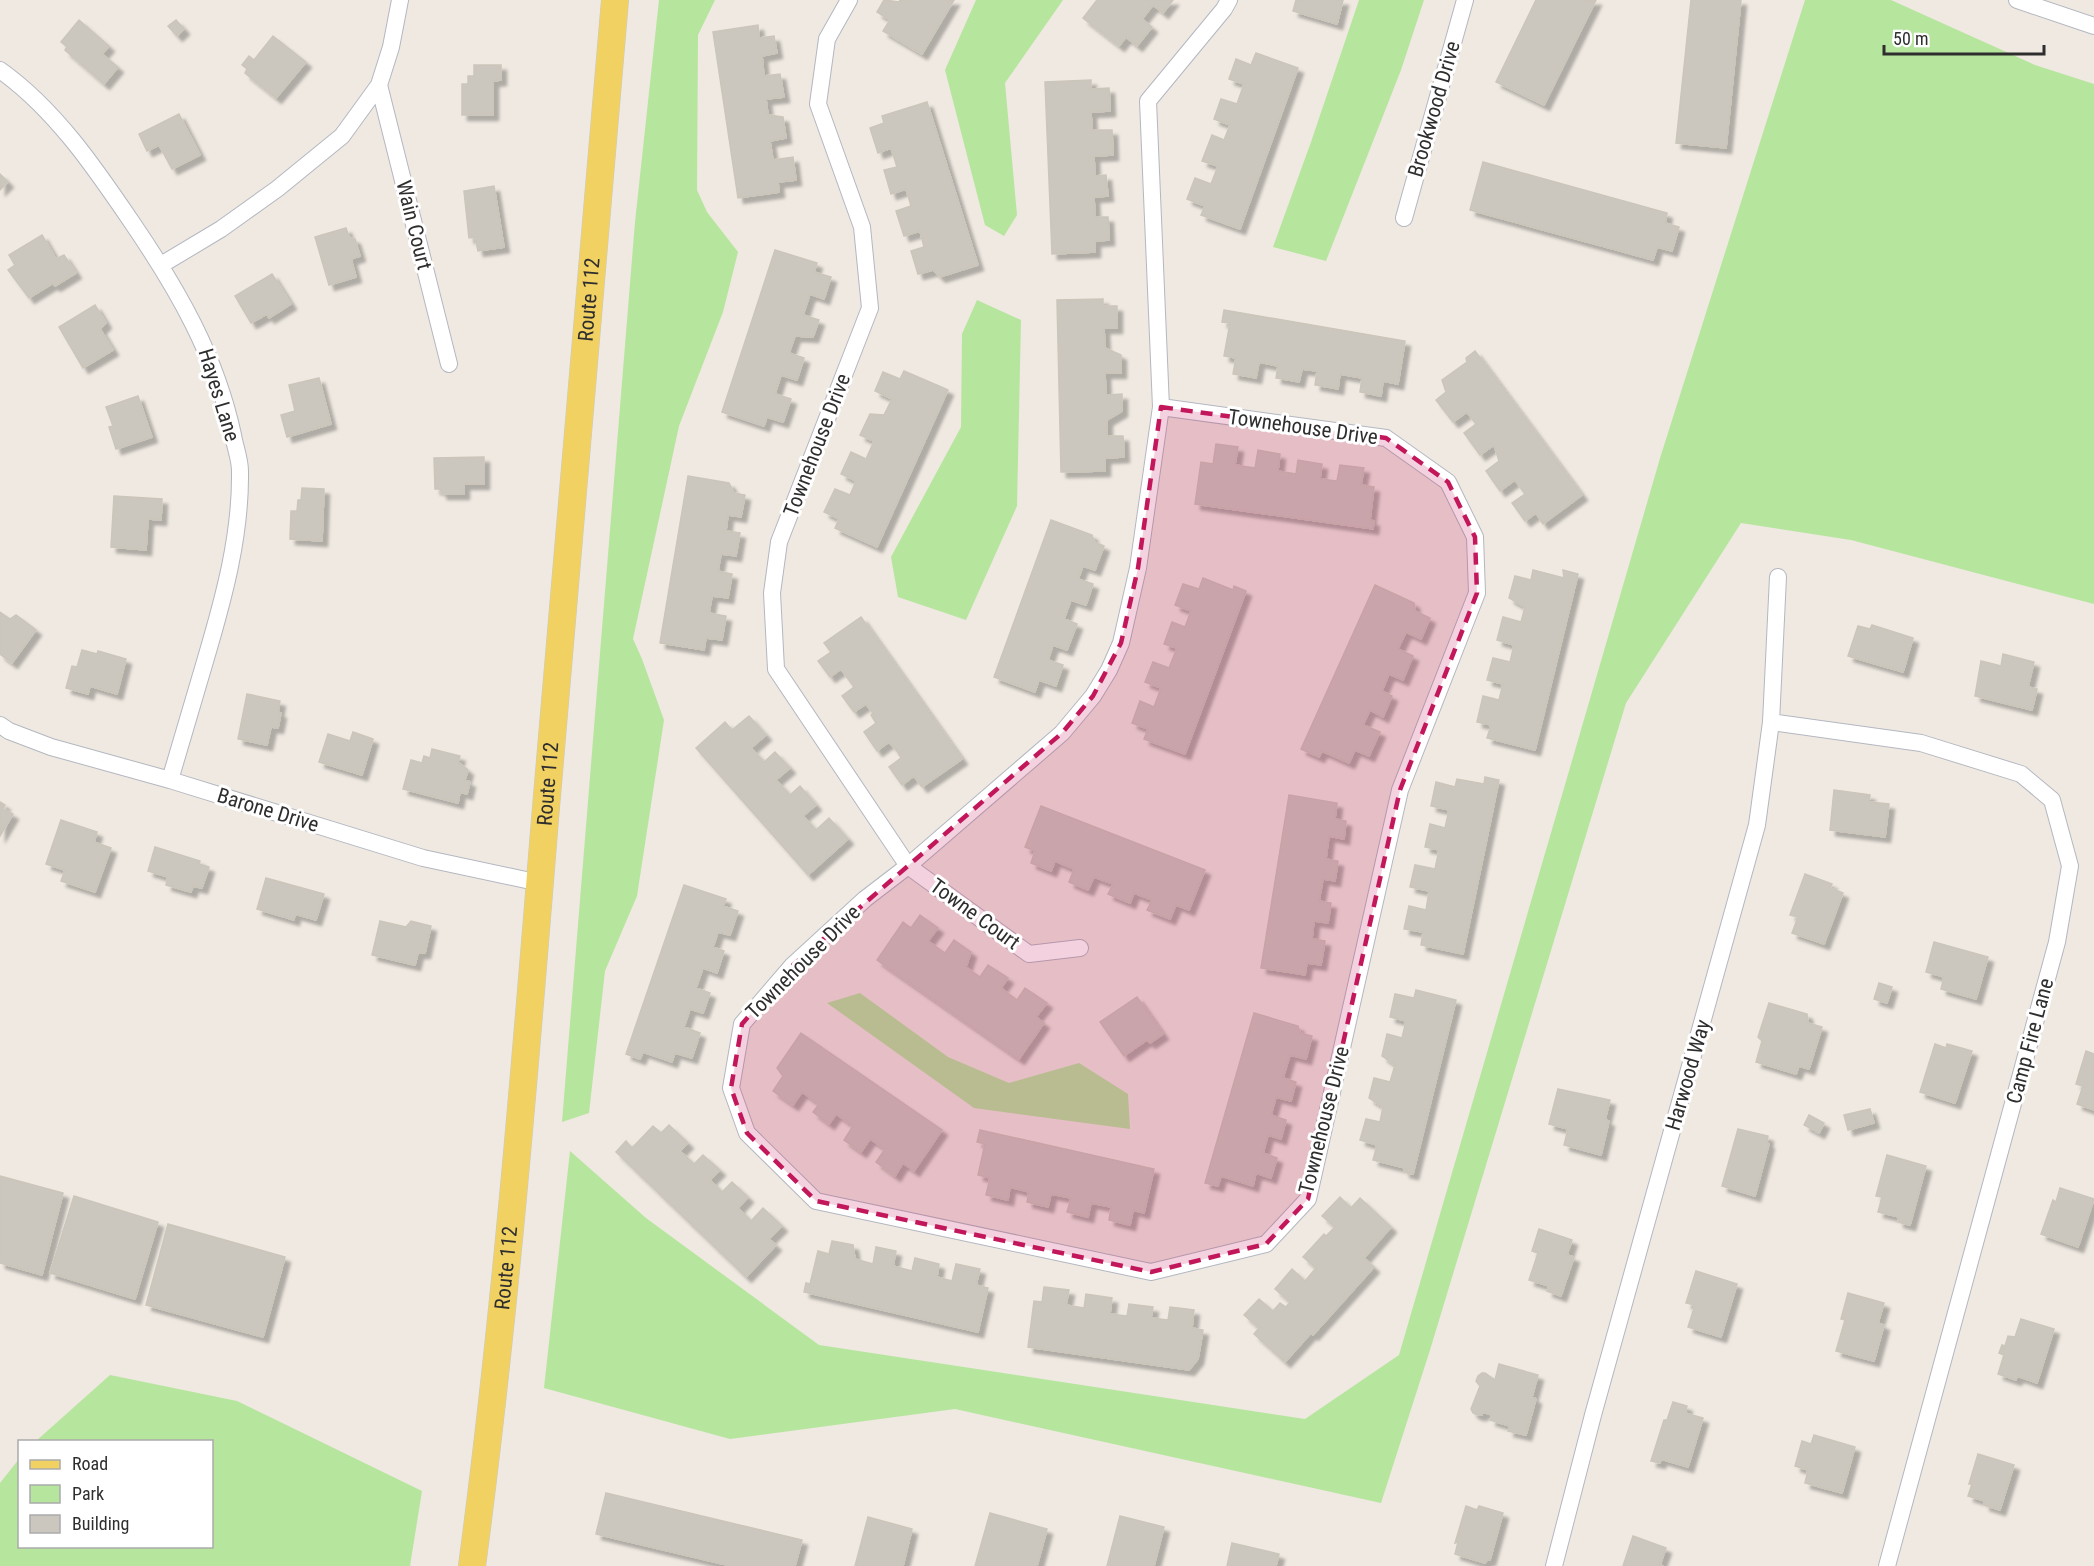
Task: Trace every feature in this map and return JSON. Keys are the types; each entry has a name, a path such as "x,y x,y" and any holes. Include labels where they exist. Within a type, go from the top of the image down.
{"main road":[{"name":"Route 112","path":"472,1566 493,1408 532,991 615,0"}],"street":[{"path":"161,265 221,229 277,189 342,136 379,85 391,47 400,0"},
{"name":"Townehouse Drive","path":"849,0 827,39 818,104 862,227 870,308 779,542 772,593 776,669 908,866"},
{"name":"Townehouse Drive","path":"1161,407 1386,438 1448,482 1476,537 1478,593 1400,790 1308,1199 1266,1244 1151,1272 816,1201 747,1133 731,1088 742,1024 792,966 865,899 908,866 1062,733 1093,696 1109,670 1121,643 1138,568 1161,407 1148,101 1229,0"},
{"name":"Brookwood Drive","path":"1404,218 1465,0"},
{"path":"2017,0 2094,27"},
{"name":"Hayes Lane","path":"0,70 60,124 110,190 161,265 200,336 226,402 240,469 236,536 222,603 170,780"},
{"name":"Wain Court","path":"379,85 449,364"},
{"name":"Harwood Way","path":"1554,1566 1593,1415 1758,825 1771,722 1778,578"},
{"name":"Camp Fire Lane","path":"1771,722 1921,743 2021,774 2052,800 2070,866 2057,942 1887,1566"},
{"name":"Barone Drive","path":"0,725 9,731 51,747 170,780 423,858 540,883"},
{"name":"Towne Court","path":"908,866 1029,954 1080,948"}],"highlighted area":[{"path":"1161,407 1386,438 1448,482 1475,537 1477,593 1400,790 1308,1199 1266,1244 1151,1272 816,1201 747,1133 731,1088 742,1024 792,966 1062,733 1093,696 1121,643 1138,568"}],"green space":[{"path":"659,0 715,0 698,35 697,190 707,212 738,252 723,312 679,426 633,639 664,720 637,896 605,971 589,1113 562,1122 635,222"},
{"path":"976,0 1063,0 1005,83 1017,215 1004,236 985,225 945,70"},
{"path":"1359,0 1424,0 1401,70 1326,261 1273,247"},
{"path":"1805,0 1891,0 2035,65 2094,84 2094,604 1851,540 1741,523 1626,703 1430,1350 1381,1503 955,1409 730,1439 544,1388 570,1151 646,1218 819,1345 1305,1419 1399,1355 1661,455"},
{"path":"977,300 1021,320 1017,506 966,620 898,597 891,557 961,427 962,334"},
{"path":"860,993 948,1057 1009,1083 1079,1063 1128,1094 1130,1129 974,1108 827,1003"},
{"path":"110,1375 237,1401 422,1491 410,1566 0,1566 0,1483 18,1460 18,1548 213,1548 213,1440 37,1440"}],"building":[{"path":"884,0 899,2 900,0 954,0 922,54 883,31 890,20 877,12"},
{"path":"1097,0 1173,0 1163,13 1153,5 1142,19 1152,27 1137,46 1126,37 1119,46 1083,18"},
{"path":"1296,0 1343,0 1337,24 1293,11"},
{"path":"1536,0 1596,0 1544,105 1496,82"},
{"path":"1691,0 1741,0 1726,148 1676,143"},
{"path":"79,20 109,46 102,54 118,67 104,84 65,50 67,47 61,42"},
{"path":"176,20 184,29 177,36 168,26"},
{"path":"758,25 759,38 774,36 777,53 762,56 764,76 780,74 784,97 766,99 768,115 783,117 786,138 770,141 773,160 793,157 796,180 778,182 779,192 738,198 713,32"},
{"path":"273,36 306,62 276,98 245,73 247,69 242,65 249,56 254,60"},
{"path":"1256,53 1298,68 1240,229 1201,215 1205,206 1187,199 1195,178 1211,184 1218,166 1202,161 1212,135 1224,140 1230,125 1214,119 1221,99 1237,104 1244,84 1229,79 1236,59 1251,65"},
{"path":"474,65 501,65 501,80 493,81 493,115 462,115 462,84 468,84 468,76 474,76"},
{"path":"1091,80 1091,89 1109,88 1110,111 1091,112 1092,130 1112,130 1113,155 1094,156 1095,176 1106,175 1108,196 1094,197 1095,217 1108,217 1109,240 1095,241 1095,252 1052,254 1045,82"},
{"path":"927,102 978,265 940,277 933,270 918,274 911,251 924,247 920,231 904,236 896,211 911,206 906,189 891,194 884,170 897,167 891,148 878,153 870,128 884,123 882,116"},
{"path":"179,114 200,155 172,169 159,145 147,151 139,134"},
{"path":"1483,162 1667,213 1665,223 1679,227 1672,251 1657,247 1653,260 1470,210"},
{"path":"0,174 8,182 0,190"},
{"path":"494,186 504,247 478,251 475,237 469,238 464,191"},
{"path":"346,228 349,237 355,239 360,256 351,259 356,277 329,285 315,237"},
{"path":"42,235 56,259 64,255 76,273 55,286 53,283 29,298 8,270 15,265 9,255"},
{"path":"775,250 817,263 814,272 831,277 824,299 810,294 803,315 819,320 813,337 795,336 789,353 804,358 797,380 781,375 775,394 791,399 783,422 767,417 764,426 722,412"},
{"path":"272,274 291,304 269,318 267,314 251,323 235,296"},
{"path":"1103,299 1103,306 1117,306 1117,328 1104,328 1105,348 1121,355 1121,373 1105,373 1106,395 1122,394 1122,411 1107,420 1107,436 1123,436 1124,457 1105,458 1105,471 1061,472 1057,300"},
{"path":"95,305 106,323 100,329 113,350 83,368 59,327"},
{"path":"1224,310 1405,341 1398,384 1383,381 1381,396 1360,392 1362,378 1340,374 1338,389 1315,385 1317,371 1302,369 1299,382 1276,378 1278,366 1259,362 1256,378 1233,374 1236,358 1224,356 1230,323 1222,322"},
{"path":"1475,351 1582,495 1543,524 1536,513 1525,521 1512,503 1525,494 1515,480 1500,491 1486,471 1499,461 1494,445 1480,455 1464,433 1476,424 1467,412 1453,422 1436,400 1446,392 1442,380 1467,362 1466,358"},
{"path":"904,371 948,390 877,547 835,528 839,519 824,512 835,489 850,495 856,481 841,474 851,452 866,459 874,441 860,435 870,414 884,415 892,399 875,391 883,372 900,379"},
{"path":"319,378 331,424 287,437 281,415 295,411 289,385"},
{"path":"138,396 152,437 116,449 109,427 113,426 106,407"},
{"path":"1216,444 1238,447 1235,465 1255,468 1258,450 1280,454 1278,471 1296,474 1298,460 1322,464 1320,479 1337,481 1340,465 1364,468 1361,485 1374,487 1370,520 1374,521 1373,529 1195,504 1201,462 1213,464"},
{"path":"484,457 484,484 464,484 464,494 442,494 440,489 435,489 434,458"},
{"path":"688,476 729,483 734,493 745,495 741,517 728,515 726,531 740,533 736,556 721,554 718,571 732,574 728,598 712,596 709,613 726,616 722,640 706,638 704,650 660,643"},
{"path":"302,488 324,489 322,541 290,539 291,511 297,511"},
{"path":"114,496 162,499 161,520 148,519 146,550 111,547"},
{"path":"1051,520 1092,535 1094,542 1104,546 1095,570 1083,566 1078,579 1093,584 1086,605 1071,600 1064,619 1077,624 1067,650 1053,645 1048,660 1063,665 1056,686 1039,680 1035,692 994,677"},
{"path":"1533,570 1564,578 1563,570 1578,574 1535,750 1487,738 1491,725 1477,722 1483,696 1499,700 1503,684 1487,680 1493,658 1510,662 1514,645 1497,640 1503,617 1521,622 1525,607 1509,598 1515,576 1531,580"},
{"path":"1203,578 1233,590 1234,586 1246,591 1185,754 1144,739 1148,729 1132,723 1140,701 1154,707 1161,688 1145,682 1153,662 1169,668 1177,648 1164,644 1172,622 1185,627 1191,611 1175,605 1183,584 1199,589"},
{"path":"1375,585 1414,603 1415,611 1430,618 1421,639 1406,632 1398,649 1413,656 1403,680 1389,674 1382,691 1392,696 1383,717 1370,710 1363,725 1380,732 1369,756 1355,750 1349,763 1322,751 1319,757 1301,749"},
{"path":"0,612 10,619 16,615 36,630 12,663 0,654"},
{"path":"861,617 962,759 922,787 914,776 902,785 889,767 901,758 897,751 889,742 877,751 864,732 876,723 871,715 873,713 866,704 854,712 842,696 854,687 841,669 830,677 818,661 831,652 824,643"},
{"path":"1872,625 1913,638 1903,672 1848,656 1858,626 1870,629"},
{"path":"82,650 97,654 98,651 126,659 117,694 90,686 88,694 66,688 72,666 77,667"},
{"path":"2003,654 2034,662 2028,687 2037,689 2032,710 1975,696 1981,661 2001,666"},
{"path":"247,694 280,701 278,712 281,713 278,728 271,727 267,745 238,739"},
{"path":"749,716 766,735 751,748 764,762 775,752 790,768 776,780 790,795 800,786 816,805 803,816 816,830 829,818 848,839 808,875 696,748 725,722 732,730"},
{"path":"353,732 373,739 362,775 319,762 328,734 350,741"},
{"path":"432,749 460,756 458,762 468,770 465,780 470,782 467,794 460,792 458,803 403,789 411,760 422,763 424,756 430,758"},
{"path":"1485,777 1499,780 1463,954 1421,945 1423,932 1404,929 1409,906 1426,910 1429,891 1410,887 1415,865 1435,869 1439,850 1425,847 1430,824 1445,828 1449,810 1431,806 1436,782 1455,787 1457,779 1484,784"},
{"path":"1834,790 1870,795 1869,802 1889,804 1885,837 1830,830"},
{"path":"1289,795 1337,803 1335,819 1346,821 1344,839 1329,836 1326,859 1338,861 1335,881 1323,879 1319,901 1331,903 1328,923 1314,921 1312,939 1325,941 1321,965 1307,963 1305,975 1261,968"},
{"path":"0,802 5,805 3,809 13,814 0,836"},
{"path":"1041,806 1205,870 1189,910 1176,905 1170,919 1147,910 1152,900 1134,893 1130,903 1108,894 1113,884 1094,877 1088,890 1069,882 1074,869 1055,861 1051,871 1031,863 1035,851 1025,847"},
{"path":"61,820 97,832 94,842 111,848 95,892 61,881 65,870 46,864"},
{"path":"155,847 200,861 199,864 209,867 202,888 193,886 191,892 166,885 168,877 148,871"},
{"path":"1805,874 1832,884 1830,888 1843,893 1824,944 1792,933 1798,917 1790,915"},
{"path":"266,878 324,894 316,920 295,914 294,920 257,909"},
{"path":"684,885 726,899 723,906 738,911 730,935 718,932 713,947 724,951 717,973 703,968 696,988 710,993 703,1013 690,1009 684,1027 700,1033 692,1058 675,1053 672,1062 643,1052 640,1059 626,1054"},
{"path":"920,915 938,928 928,941 945,953 954,940 971,952 966,967 980,977 988,965 1008,978 1001,988 1017,1000 1025,988 1047,1003 1036,1017 1044,1023 1019,1059 877,960 903,922 911,928"},
{"path":"380,921 406,927 411,921 431,926 425,953 418,953 415,965 372,955"},
{"path":"1934,942 1988,957 1976,999 1941,989 1944,977 1926,972"},
{"path":"1879,983 1892,987 1887,1003 1874,999"},
{"path":"1416,990 1456,1000 1413,1174 1404,1172 1405,1168 1373,1160 1377,1145 1360,1140 1366,1119 1380,1122 1383,1107 1369,1098 1374,1078 1390,1082 1395,1065 1382,1056 1387,1034 1402,1038 1406,1021 1390,1017 1395,994 1414,998"},
{"path":"1137,997 1163,1034 1150,1043 1147,1040 1124,1056 1100,1022"},
{"path":"1769,1003 1807,1014 1808,1023 1822,1027 1809,1069 1799,1066 1796,1074 1756,1062 1762,1041 1758,1037"},
{"path":"1254,1013 1298,1026 1300,1033 1312,1036 1306,1059 1290,1055 1283,1078 1296,1082 1291,1101 1276,1097 1271,1115 1286,1120 1281,1139 1268,1135 1263,1153 1277,1158 1271,1178 1256,1173 1253,1186 1221,1176 1218,1186 1205,1183"},
{"path":"801,1033 942,1130 914,1171 903,1163 895,1176 876,1162 885,1149 870,1139 861,1152 844,1140 853,1126 836,1114 829,1124 813,1112 819,1104 802,1092 793,1105 773,1091 783,1076 777,1068"},
{"path":"1935,1044 1946,1048 1947,1044 1972,1051 1955,1103 1920,1092"},
{"path":"2086,1051 2094,1054 2094,1110 2077,1104 2083,1086 2076,1084"},
{"path":"1558,1089 1610,1100 1605,1120 1609,1121 1601,1155 1564,1145 1568,1129 1549,1124"},
{"path":"1870,1109 1874,1123 1848,1130 1844,1115"},
{"path":"1809,1115 1824,1123 1819,1133 1804,1125"},
{"path":"669,1125 688,1143 680,1151 694,1164 703,1155 720,1170 710,1180 722,1192 732,1182 748,1197 738,1208 751,1221 763,1208 782,1226 769,1239 776,1245 746,1277 616,1152 626,1141 632,1148 653,1126 661,1133"},
{"path":"1738,1129 1768,1136 1769,1144 1755,1196 1722,1186"},
{"path":"980,1130 1154,1169 1144,1213 1133,1210 1130,1225 1109,1220 1111,1207 1091,1203 1088,1217 1067,1212 1071,1198 1051,1194 1048,1207 1027,1202 1029,1192 1010,1187 1008,1200 986,1195 990,1178 978,1175 985,1144 977,1142"},
{"path":"1887,1155 1926,1166 1910,1225 1898,1222 1899,1217 1878,1212 1882,1197 1876,1196"},
{"path":"0,1176 63,1193 42,1275 0,1263"},
{"path":"2060,1188 2094,1199 2078,1247 2041,1234 2053,1200 2056,1202"},
{"path":"74,1196 158,1222 135,1299 50,1273"},
{"path":"1340,1197 1351,1208 1360,1198 1391,1227 1364,1258 1374,1267 1313,1335 1311,1333 1285,1362 1254,1334 1259,1328 1244,1315 1259,1299 1273,1311 1280,1303 1286,1307 1290,1302 1275,1289 1292,1269 1305,1281 1316,1268 1303,1257 1324,1234 1326,1236 1335,1227 1322,1216"},
{"path":"168,1224 285,1257 263,1337 146,1305"},
{"path":"1539,1229 1572,1240 1567,1255 1574,1257 1561,1296 1547,1291 1549,1286 1529,1280 1538,1253 1532,1251"},
{"path":"832,1241 853,1245 855,1259 873,1264 876,1247 896,1251 893,1266 912,1271 915,1258 939,1264 937,1277 952,1281 956,1264 980,1269 976,1285 988,1288 978,1332 804,1292 806,1283 810,1284 818,1251 829,1254"},
{"path":"1696,1271 1737,1284 1721,1337 1688,1327 1695,1305 1686,1303"},
{"path":"1044,1287 1069,1290 1066,1305 1084,1308 1086,1294 1112,1298 1110,1314 1127,1316 1129,1304 1153,1307 1151,1318 1168,1320 1170,1307 1194,1310 1192,1328 1203,1330 1198,1359 1189,1370 1028,1347 1034,1301 1042,1302"},
{"path":"1848,1293 1884,1303 1878,1323 1884,1325 1874,1361 1836,1351 1845,1320 1841,1319"},
{"path":"2021,1319 2054,1329 2037,1383 2017,1376 2016,1380 1998,1374 2004,1355 1999,1353 2002,1345 2005,1346 2008,1336 2015,1337"},
{"path":"1499,1364 1538,1375 1532,1397 1536,1399 1526,1435 1508,1431 1510,1426 1490,1420 1492,1415 1483,1412 1482,1415 1478,1415 1471,1409 1480,1386 1476,1381 1478,1376 1485,1373 1495,1380"},
{"path":"1673,1402 1687,1406 1685,1413 1703,1418 1688,1467 1661,1459 1660,1463 1651,1461 1664,1420 1667,1420"},
{"path":"1814,1435 1855,1447 1842,1493 1805,1483 1808,1470 1795,1466 1802,1441 1811,1444"},
{"path":"1978,1454 2014,1465 2000,1510 1984,1505 1985,1501 1968,1496 1972,1484 1969,1484"},
{"path":"606,1493 802,1540 795,1566 731,1566 596,1534"},
{"path":"1466,1506 1477,1510 1479,1506 1503,1513 1490,1560 1485,1563 1455,1554 1458,1542 1455,1543"},
{"path":"990,1513 1047,1529 1037,1566 975,1566"},
{"path":"1120,1516 1164,1527 1154,1566 1107,1566"},
{"path":"868,1517 912,1529 903,1566 855,1566"},
{"path":"1633,1536 1666,1548 1660,1565 1663,1566 1623,1566"},
{"path":"1232,1543 1279,1554 1276,1566 1227,1566"}]}
